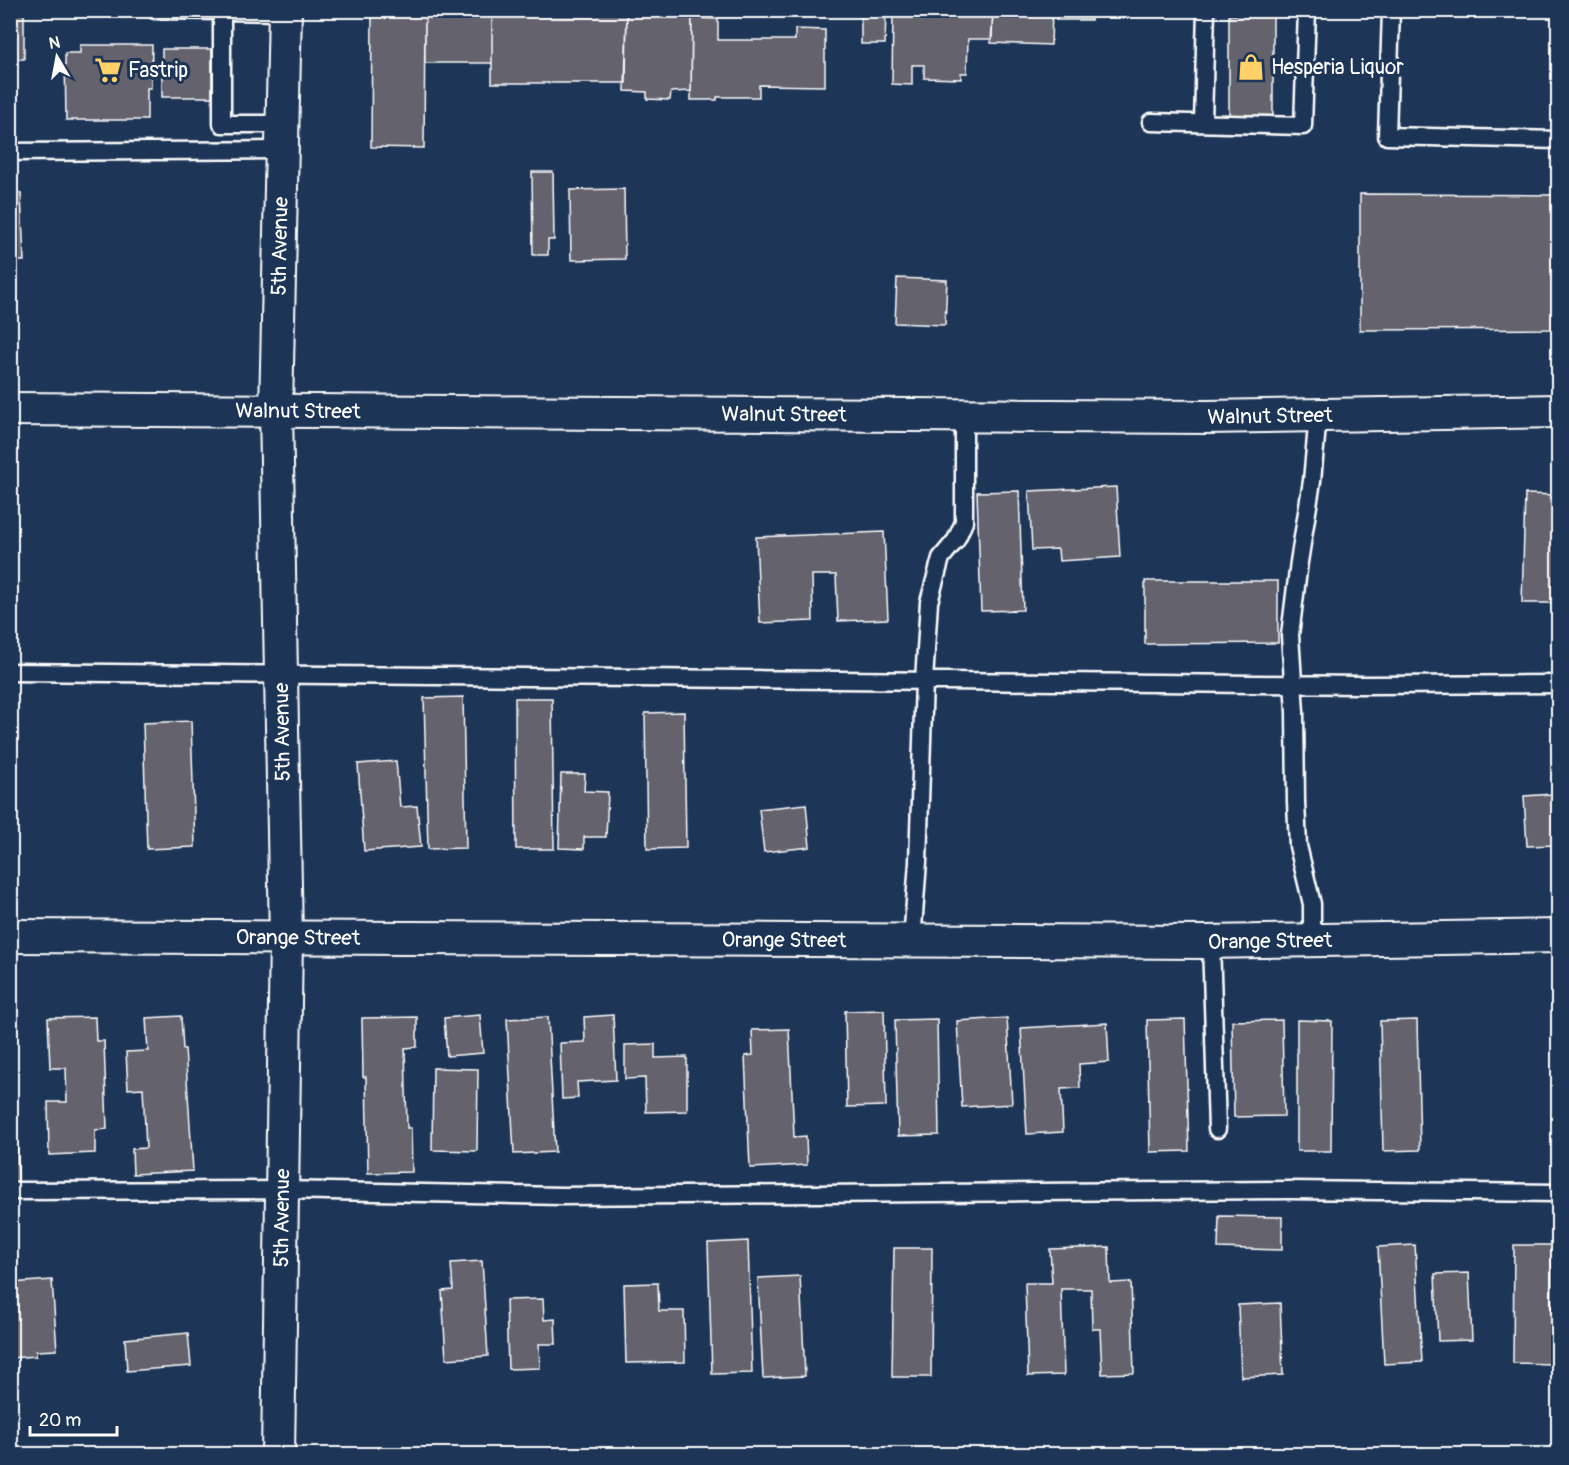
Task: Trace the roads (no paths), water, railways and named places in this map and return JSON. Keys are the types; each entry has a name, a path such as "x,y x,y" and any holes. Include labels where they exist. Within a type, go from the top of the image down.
{"street":[{"name":"5th Avenue","path":"278,1455 286,938 276,410 285,11"},
{"name":"Walnut Street","path":"10,409 1207,417 1558,411"},
{"name":"Orange Street","path":"10,936 1211,942 1558,936"}],"lane":[{"path":"155,10 285,11"},
{"path":"1203,123 1206,10"},
{"path":"1151,122 1303,126 1307,10"},
{"path":"1391,10 1388,136 1558,140"},
{"path":"222,11 222,124 283,137"},
{"path":"10,152 283,137"},
{"path":"912,941 918,862 929,602 941,558 956,540 964,522 964,415"},
{"path":"1312,940 1312,904 1298,846 1295,712 1290,635 1312,481 1318,415"},
{"path":"10,672 1293,684 1558,684"},
{"path":"1211,942 1217,1129"},
{"path":"10,1191 283,1190 562,1196 1277,1190 1558,1193"}],"place":[{"name":"Hesperia Liquor","path":"1251,67"},
{"name":"Fastrip","path":"108,70"}]}
